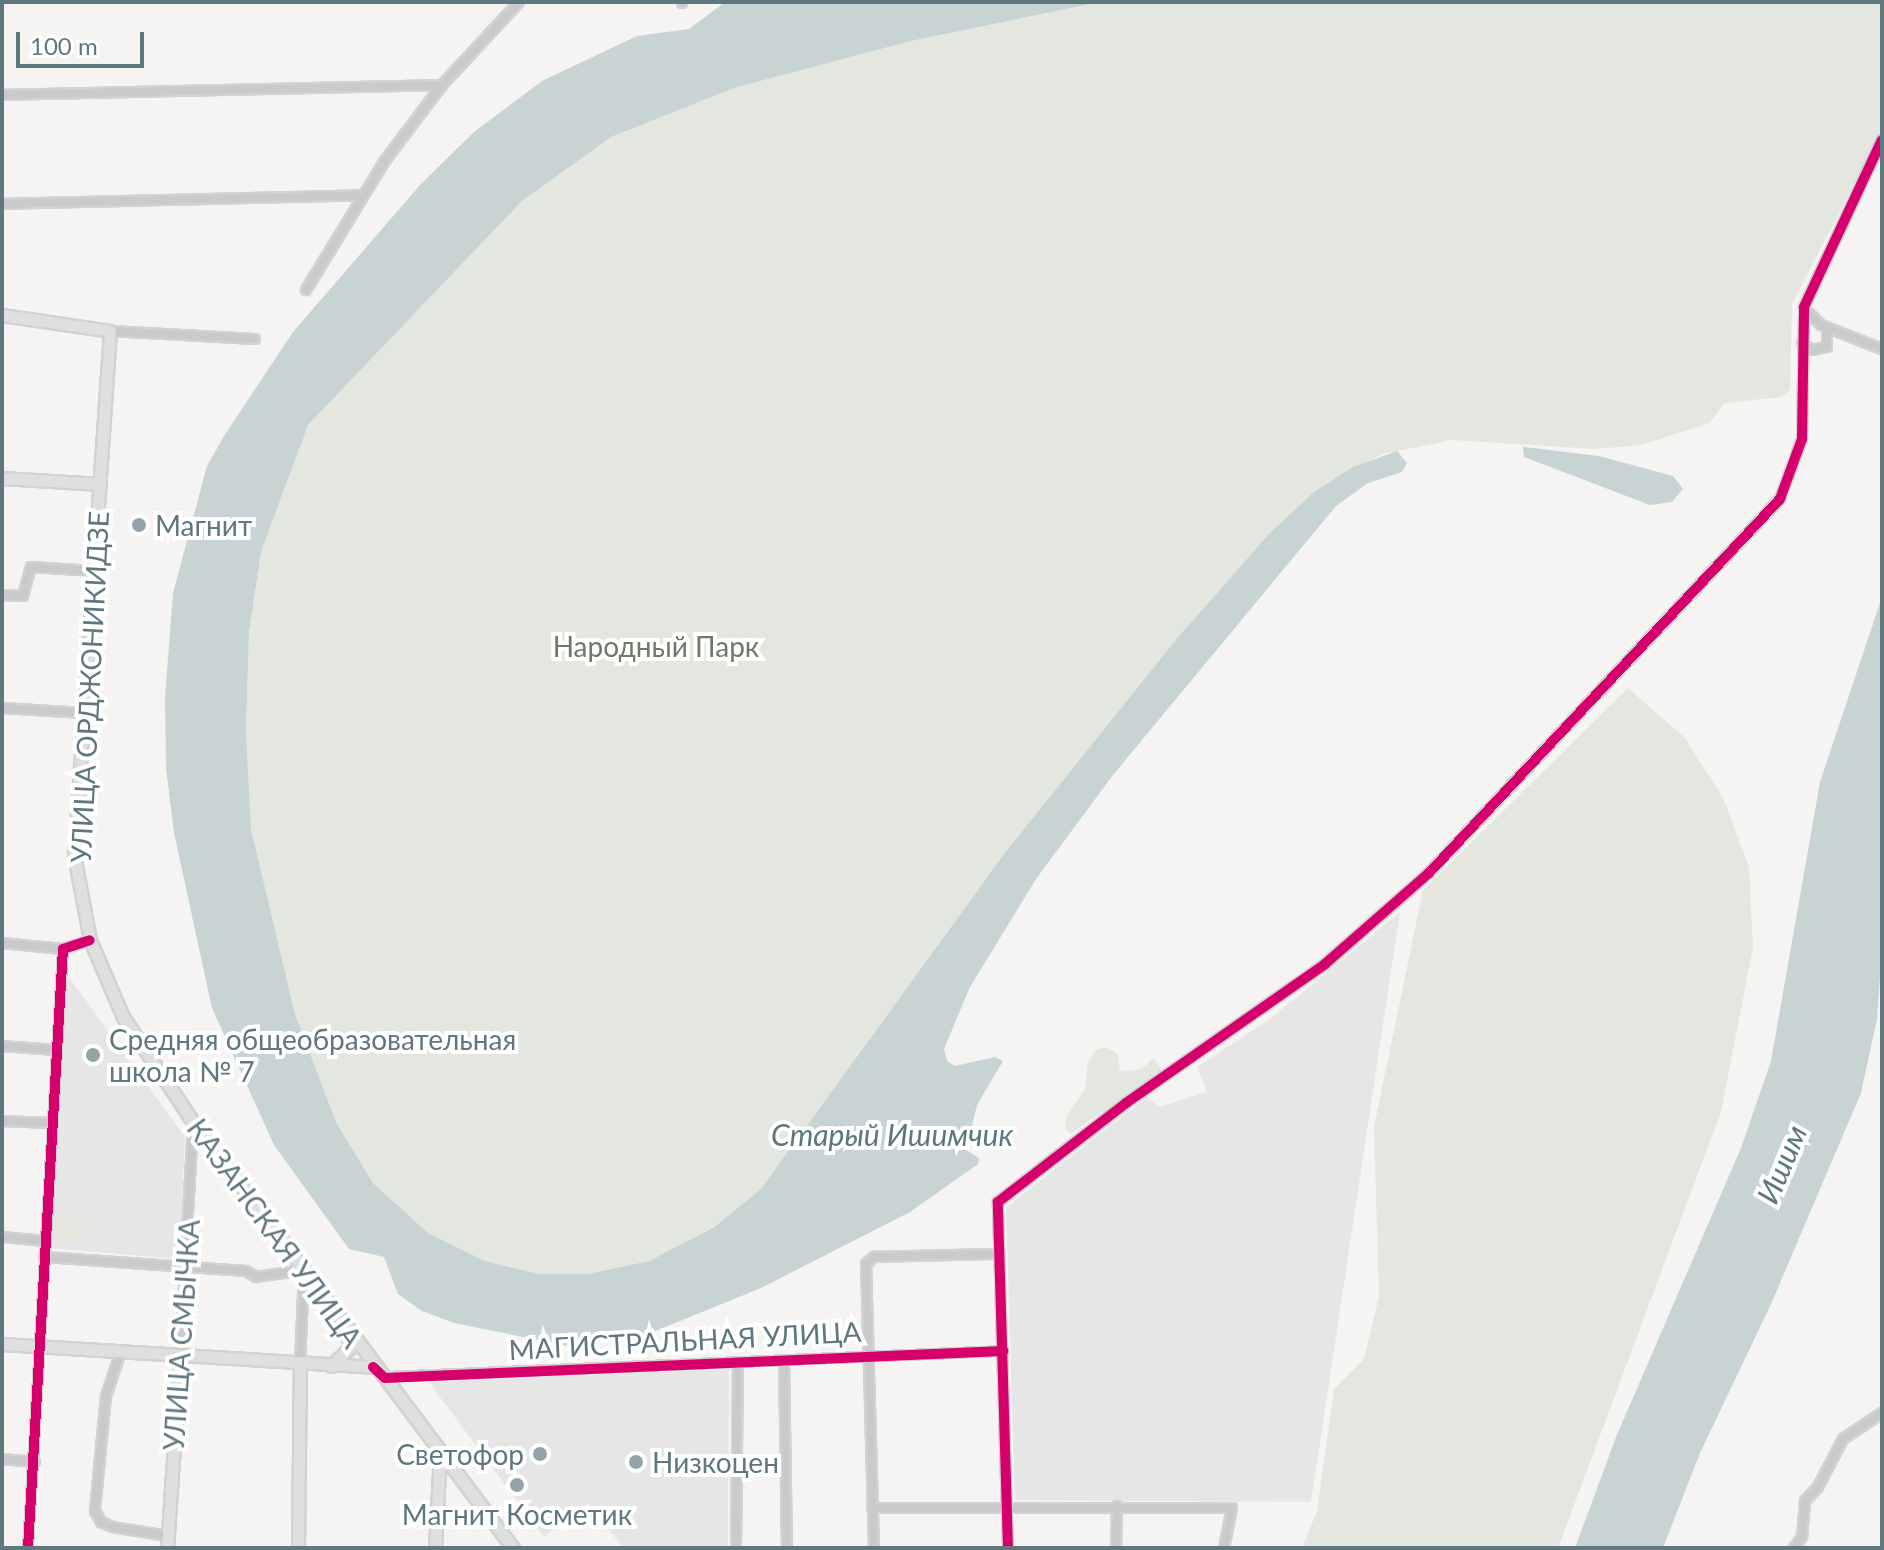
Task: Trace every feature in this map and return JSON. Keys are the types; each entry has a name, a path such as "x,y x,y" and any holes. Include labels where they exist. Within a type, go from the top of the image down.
{"main road":[{"path":"2,315 110,331"},
{"name":"УЛИЦА ОРДЖОНИКИДЗЕ","path":"90,940 74,855 110,331"},
{"path":"2,478 100,484"},
{"name":"КАЗАНСКАЯ УЛИЦА","path":"90,940 123,1017 193,1122 343,1322 373,1367 513,1548"},
{"path":"331,1366 351,1347 343,1322"},
{"name":"МАГИСТРАЛЬНАЯ УЛИЦА","path":"2,1344 120,1354 373,1367"},
{"name":"УЛИЦА СМЫЧКА","path":"168,1542 180,1357"},
{"path":"298,1548 300,1364"},
{"path":"435,1548 440,1451"}],"street":[{"path":"306,290 360,195 442,85 519,2"},
{"path":"2,95 442,85"},
{"path":"1008,1548 998,1202 1126,1103 1325,964 1467,835 1780,499 1802,439 1804,307 1882,140"},
{"path":"2,204 360,195"},
{"path":"1804,307 1812,321 1882,349"},
{"path":"1802,343 1812,350 1827,347 1827,328"},
{"path":"110,331 255,339"},
{"path":"2,595 23,596 31,567 94,571"},
{"path":"2,708 84,713"},
{"path":"2,943 63,949 90,940"},
{"path":"28,1548 43,1349 44,1257 63,949"},
{"path":"2,1046 56,1050"},
{"path":"2,1121 51,1123"},
{"name":"УЛИЦА СМЫЧКА","path":"180,1357 193,1122"},
{"path":"2,1237 46,1241"},
{"path":"874,1548 871,1356 866,1264 874,1257 1000,1254"},
{"path":"44,1257 246,1271 256,1277 304,1270 300,1364"},
{"name":"МАГИСТРАЛЬНАЯ УЛИЦА","path":"373,1367 385,1378 1003,1351"},
{"path":"120,1354 106,1396 95,1511 101,1522 112,1527 168,1542"},
{"path":"784,1360 787,1548"},
{"path":"736,1548 738,1363"},
{"path":"1794,1548 1802,1537 1805,1501 1818,1487 1843,1439 1882,1413"},
{"path":"2,1459 35,1462"},
{"path":"1116,1548 1117,1506"},
{"path":"872,1508 1232,1508 1224,1548"}],"shaded area":[{"path":"1400,912 1311,1502 1015,1500 1006,1207 1147,1097 1159,1107 1207,1092 1197,1067 1270,1019"},
{"name":"Средняя общеобразовательная школа № 7","path":"66,973 185,1137 179,1259 49,1248"},
{"path":"729,1369 728,1548 623,1548 589,1503 544,1537 428,1381"}],"green space":[{"name":"Народный Парк","path":"1100,2 1882,2 1882,130 1792,304 1790,390 1781,397 1725,403 1709,423 1642,445 1595,449 1453,440 1382,454 1314,492 1174,642 1004,854 761,1189 713,1227 649,1261 588,1274 538,1274 485,1261 428,1233 373,1183 336,1122 295,1014 251,829 246,730 249,632 261,552 308,425 522,201 611,137 734,88 911,41"},
{"path":"1628,688 1685,738 1723,798 1749,867 1753,947 1721,1112 1558,1548 1302,1548 1317,1511 1334,1389 1364,1359 1379,1296 1374,1127 1423,890"},
{"path":"1106,1047 1118,1054 1120,1072 1141,1069 1154,1058 1162,1070 1072,1133 1065,1130 1066,1117 1085,1089 1088,1062 1096,1050"},
{"path":"54,1216 92,1221 89,1242 51,1238"}],"water":[{"name":"Старый Ишимчик","path":"725,2 1100,2 911,41 734,88 611,137 522,201 308,425 261,552 249,632 246,730 251,829 295,1014 336,1122 373,1183 428,1233 485,1261 538,1274 588,1274 649,1261 714,1227 761,1189 1004,854 1174,642 1269,534 1314,492 1353,467 1397,451 1407,463 1402,472 1368,483 1336,506 1113,775 1036,879 970,987 944,1049 947,1061 955,1066 995,1057 1003,1061 977,1105 966,1150 979,1158 978,1164 910,1212 761,1288 653,1332 568,1346 454,1323 422,1311 398,1294 384,1257 349,1249 274,1145 212,1008 174,833 166,768 165,698 173,593 207,466 224,436 293,332 420,185 474,132 542,81 637,36 689,29"},
{"path":"1523,447 1599,456 1673,476 1683,489 1672,502 1650,505 1524,457"},
{"name":"Ишим","path":"1882,597 1882,948 1877,1019 1861,1093 1771,1304 1700,1453 1663,1548 1575,1548 1616,1437 1741,1148 1771,1061 1820,782"}],"cycle path":[{"path":"1008,1548 998,1202 1126,1103 1325,964 1429,873 1780,499 1802,439 1804,307 1882,140"},
{"path":"28,1548 63,949 90,940"},
{"path":"373,1367 385,1378 1003,1351"}],"place":[{"name":"Магнит","path":"139,525"},
{"name":"Средняя общеобразовательная школа № 7","path":"93,1055"},
{"name":"Светофор","path":"540,1454"},
{"name":"Низкоцен","path":"636,1462"},
{"name":"Магнит Косметик","path":"517,1485"}]}
